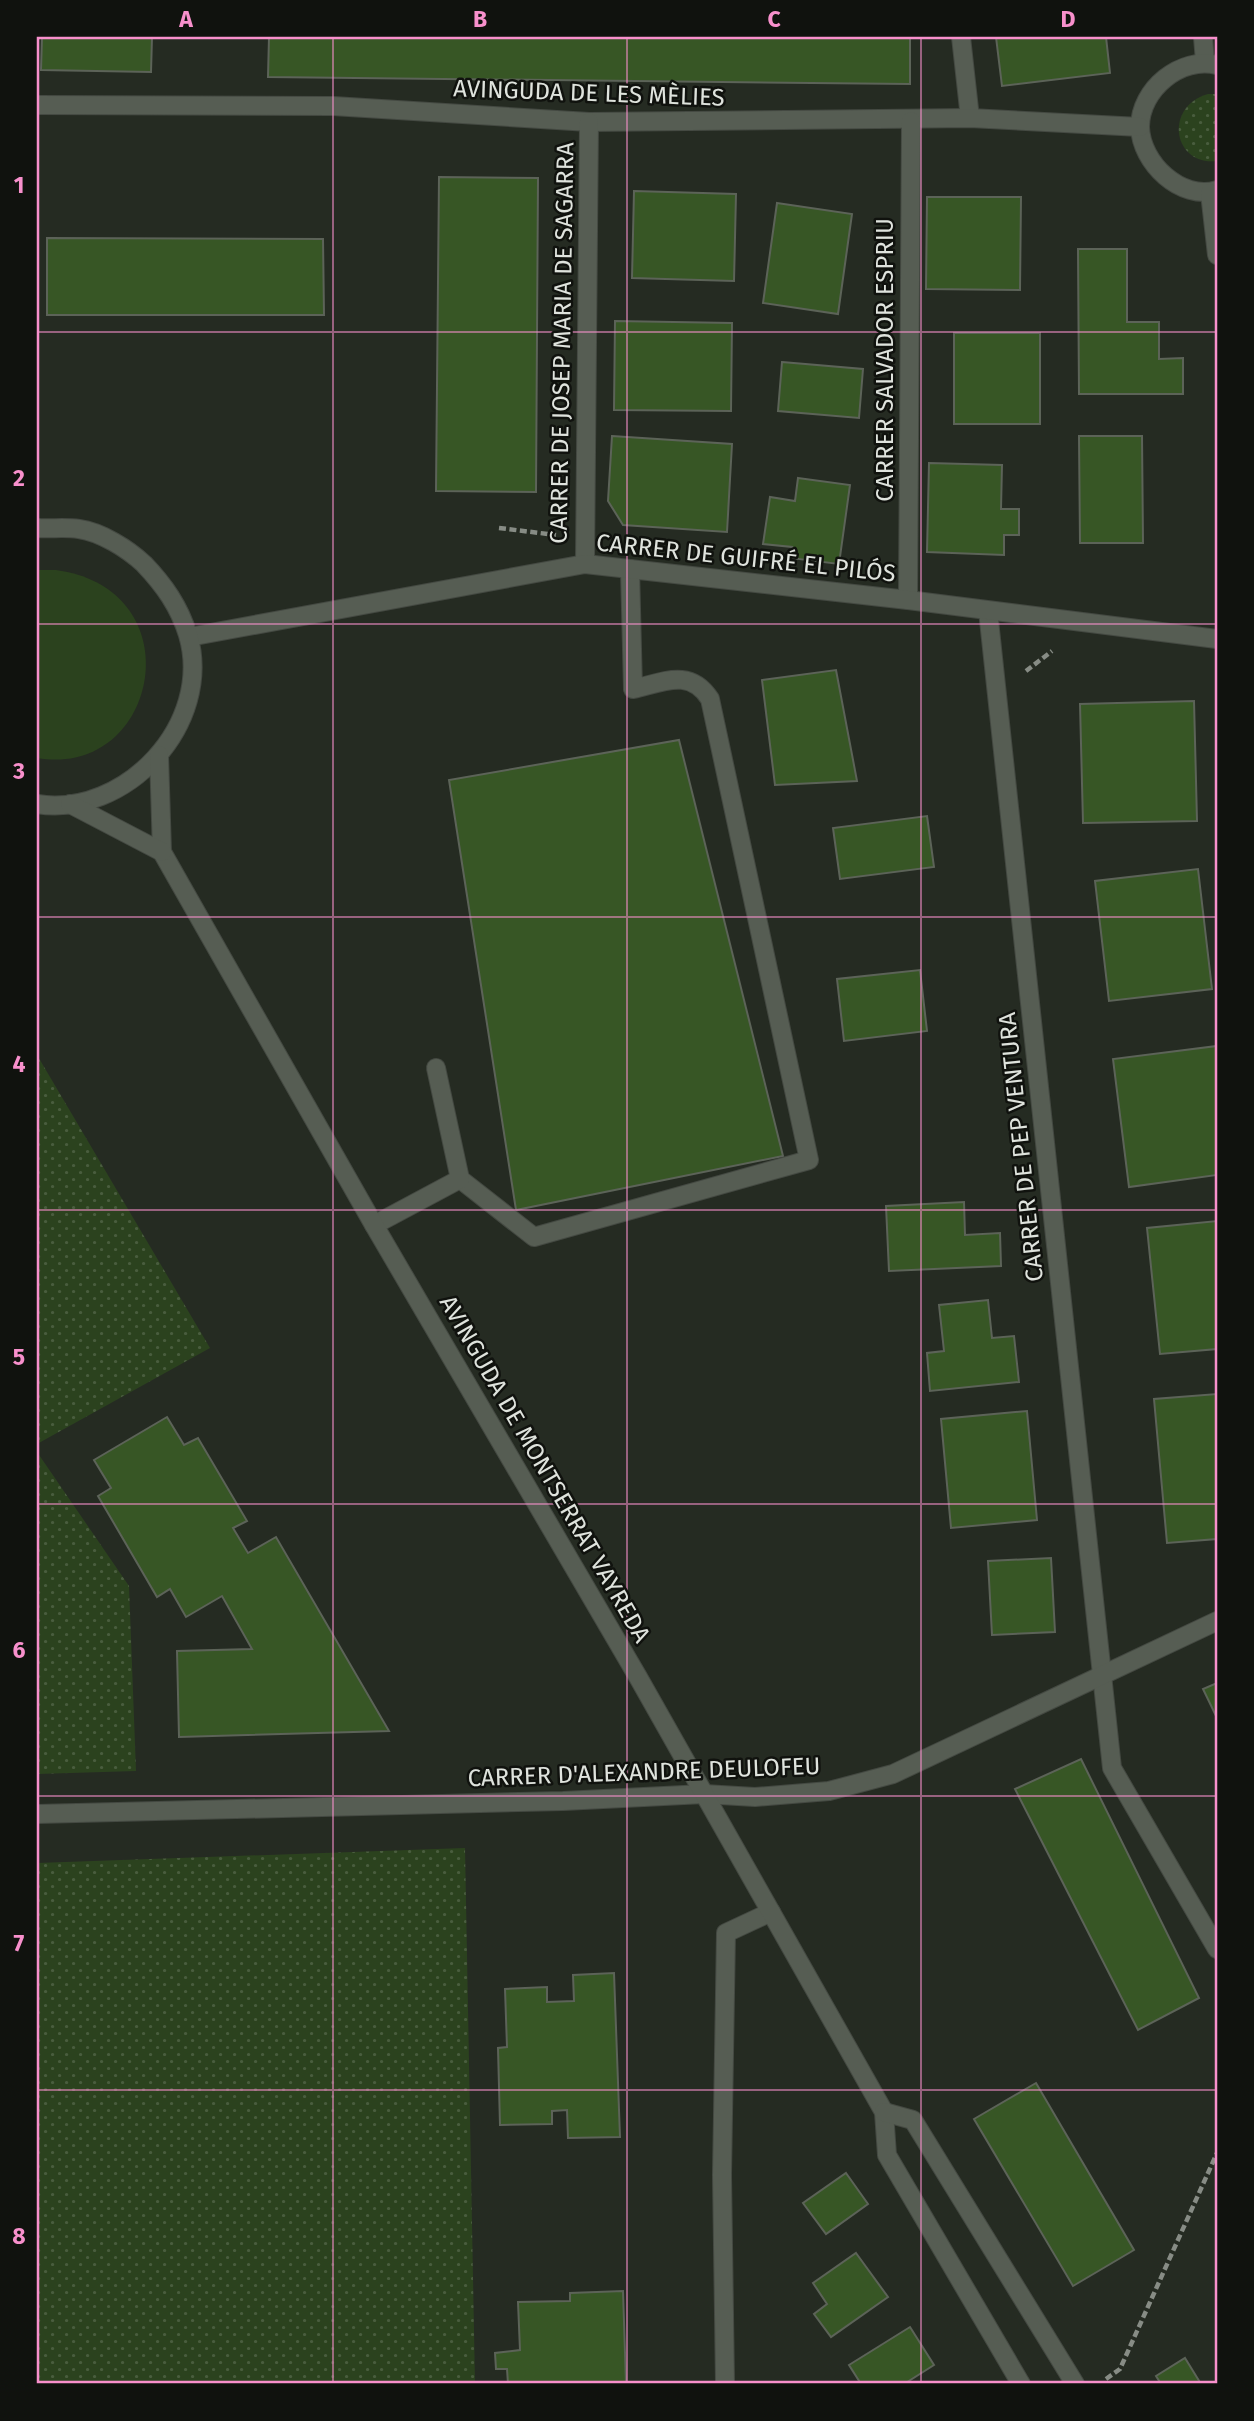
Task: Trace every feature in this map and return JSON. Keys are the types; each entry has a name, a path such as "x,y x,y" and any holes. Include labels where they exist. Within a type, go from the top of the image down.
{"street":[{"path":"961,37 970,118"},
{"path":"1203,37 1211,63 1173,71 1149,94 1140,127 1150,161 1175,185 1213,191 1217,255"},
{"name":"AVINGUDA DE LES MÈLIES","path":"37,105 333,106 589,122 911,121 970,118 1140,127"},
{"name":"CARRER SALVADOR ESPRIU","path":"908,600 911,121"},
{"name":"CARRER DE JOSEP MARIA DE SAGARRA","path":"585,564 589,122"},
{"path":"37,528 82,529 130,551 168,588 188,636 191,679 180,721 159,755 125,785 89,801 37,804"},
{"name":"CARRER DE GUIFRÉ EL PILÓS","path":"188,636 585,564 908,600 1217,639"},
{"path":"436,1068 460,1179 534,1237 809,1160 710,699 702,686 683,679 632,689 631,569"},
{"name":"CARRER DE PEP VENTURA","path":"988,611 1112,1768 1217,1949"},
{"name":"AVINGUDA DE MONTSERRAT VAYREDA","path":"159,755 162,852 884,2112 887,2155 1021,2384"},
{"path":"70,804 162,852"},
{"path":"374,1225 460,1179"},
{"name":"CARRER D'ALEXANDRE DEULOFEU","path":"37,1814 563,1801 704,1794 755,1797 829,1791 893,1774 1217,1621"},
{"path":"725,2384 722,2175 726,1933 771,1912"},
{"path":"884,2112 913,2120 1075,2384"}],"path":[{"path":"1021,676 1057,646"},
{"path":"1100,2384 1120,2369 1217,2152"}],"green space":[{"path":"1208,94 1217,94 1217,161 1202,160 1191,154 1183,145 1179,134 1179,122 1184,111 1194,101"},
{"path":"37,570 56,570 100,584 129,610 144,643 145,679 134,713 111,740 79,757 37,758"},
{"path":"37,1055 210,1348 37,1444"},
{"path":"37,1452 129,1586 136,1771 37,1774"},
{"path":"465,1848 475,2384 37,2384 37,1863"}],"building":[{"path":"42,37 152,37 151,72 41,70"},
{"path":"269,37 910,37 910,84 268,77"},
{"path":"996,37 1106,37 1110,73 1002,86"},
{"path":"439,177 538,178 536,492 436,491"},
{"path":"634,191 736,194 734,281 632,278"},
{"path":"927,197 1021,197 1020,290 926,289"},
{"path":"777,203 852,214 838,314 763,303"},
{"path":"47,238 323,239 324,315 47,315"},
{"path":"1078,249 1127,249 1127,322 1159,322 1159,359 1183,358 1183,394 1079,394"},
{"path":"615,321 732,323 731,411 614,410"},
{"path":"954,333 1040,333 1040,424 954,424"},
{"path":"782,362 863,369 859,418 778,411"},
{"path":"612,436 732,444 727,532 623,525 608,501"},
{"path":"1079,436 1142,436 1143,543 1080,543"},
{"path":"929,463 1002,465 1001,509 1019,509 1019,535 1004,535 1004,555 927,552"},
{"path":"798,478 850,485 839,564 790,558 792,547 763,544 770,497 795,501"},
{"path":"836,670 857,781 775,785 762,680"},
{"path":"1194,701 1197,821 1083,823 1080,704"},
{"path":"679,740 783,1156 516,1210 449,780"},
{"path":"927,816 934,867 840,879 833,828"},
{"path":"1198,869 1212,989 1109,1001 1095,881"},
{"path":"920,970 927,1031 844,1041 837,979"},
{"path":"1217,1046 1217,1175 1129,1187 1113,1059"},
{"path":"964,1202 965,1235 1000,1233 1001,1266 889,1271 886,1206"},
{"path":"1217,1221 1217,1349 1160,1354 1147,1228"},
{"path":"988,1300 992,1338 1014,1336 1019,1382 930,1391 927,1353 944,1351 939,1305"},
{"path":"1217,1394 1217,1539 1167,1543 1154,1399"},
{"path":"1027,1411 1037,1520 951,1528 941,1419"},
{"path":"167,1417 184,1445 198,1438 247,1521 233,1528 248,1553 276,1537 389,1731 179,1737 177,1651 252,1649 222,1596 186,1617 170,1589 157,1597 98,1496 111,1488 94,1460"},
{"path":"1051,1558 1055,1632 992,1635 988,1561"},
{"path":"1217,1683 1217,1718 1203,1689"},
{"path":"1081,1759 1199,1998 1138,2030 1015,1789"},
{"path":"614,1973 620,2137 568,2138 567,2110 552,2111 552,2124 500,2125 498,2048 507,2047 505,1989 547,1987 547,2002 574,2001 573,1975"},
{"path":"1036,2083 1134,2250 1073,2286 974,2119"},
{"path":"846,2173 868,2204 826,2234 803,2203"},
{"path":"856,2253 888,2297 831,2337 814,2314 827,2304 813,2283"},
{"path":"623,2291 626,2384 508,2384 507,2369 496,2369 495,2353 520,2350 518,2302 570,2301 570,2293"},
{"path":"910,2327 934,2365 904,2384 861,2384 849,2365"},
{"path":"1185,2358 1201,2384 1161,2384 1156,2376"}]}
